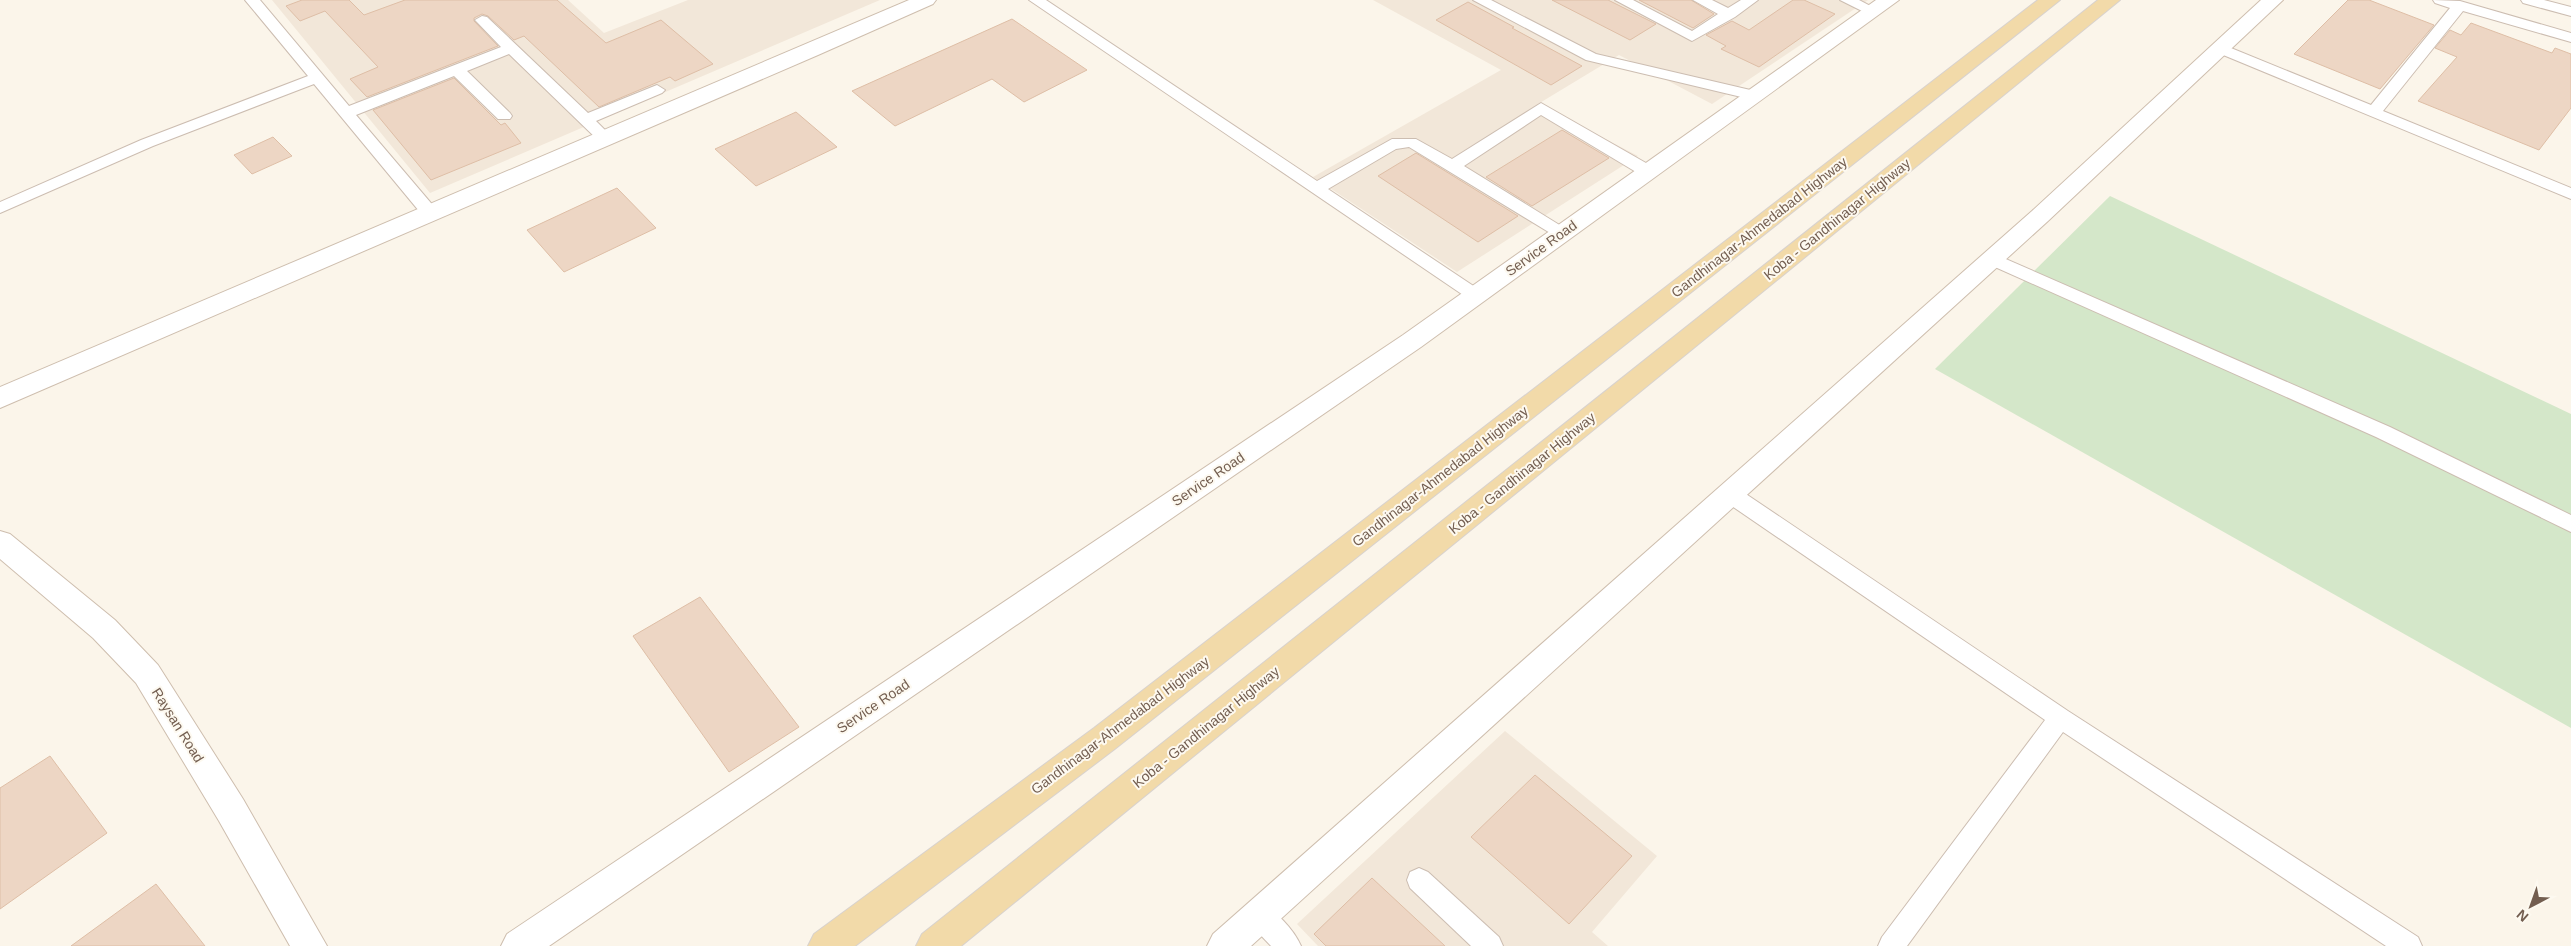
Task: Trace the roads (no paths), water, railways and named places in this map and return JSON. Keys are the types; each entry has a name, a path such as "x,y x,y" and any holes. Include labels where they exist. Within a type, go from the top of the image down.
{"main road":[{"name":"Gandhinagar-Ahmedabad Highway","path":"826,946 1105,738 2050,0"},
{"name":"Koba - Gandhinagar Highway","path":"934,946 2110,0"}],"street":[{"path":"252,0 430,213"},
{"path":"0,398 163,326 606,139 926,0"},
{"path":"1036,0 1475,294"},
{"path":"1480,0 1591,57 1754,94"},
{"path":"1622,0 1692,37 1751,0"},
{"path":"1700,0 1730,14"},
{"path":"1847,0 1881,6"},
{"path":"1225,946 1992,259 2273,0"},
{"path":"2440,0 2571,38"},
{"path":"2528,0 2571,12"},
{"path":"2374,112 2460,5"},
{"name":"Service Road","path":"519,946 1412,341 1754,94 1881,6"},
{"path":"482,20 606,139"},
{"path":"346,113 512,48"},
{"path":"2220,49 2571,194"},
{"path":"456,69 504,116"},
{"path":"0,208 147,143 317,78"},
{"path":"586,120 656,90"},
{"path":"1452,166 1541,108 1647,171"},
{"path":"1316,188 1392,144 1400,142 1419,145 1560,234"},
{"path":"1992,259 2383,432 2571,524"},
{"path":"1730,494 2060,718 2409,946"},
{"name":"Raysan Road","path":"0,542 104,629 147,674 231,810 309,946"},
{"path":"1891,946 2060,718"},
{"path":"1419,880 1490,946"},
{"path":"1260,915 1288,946"}]}
